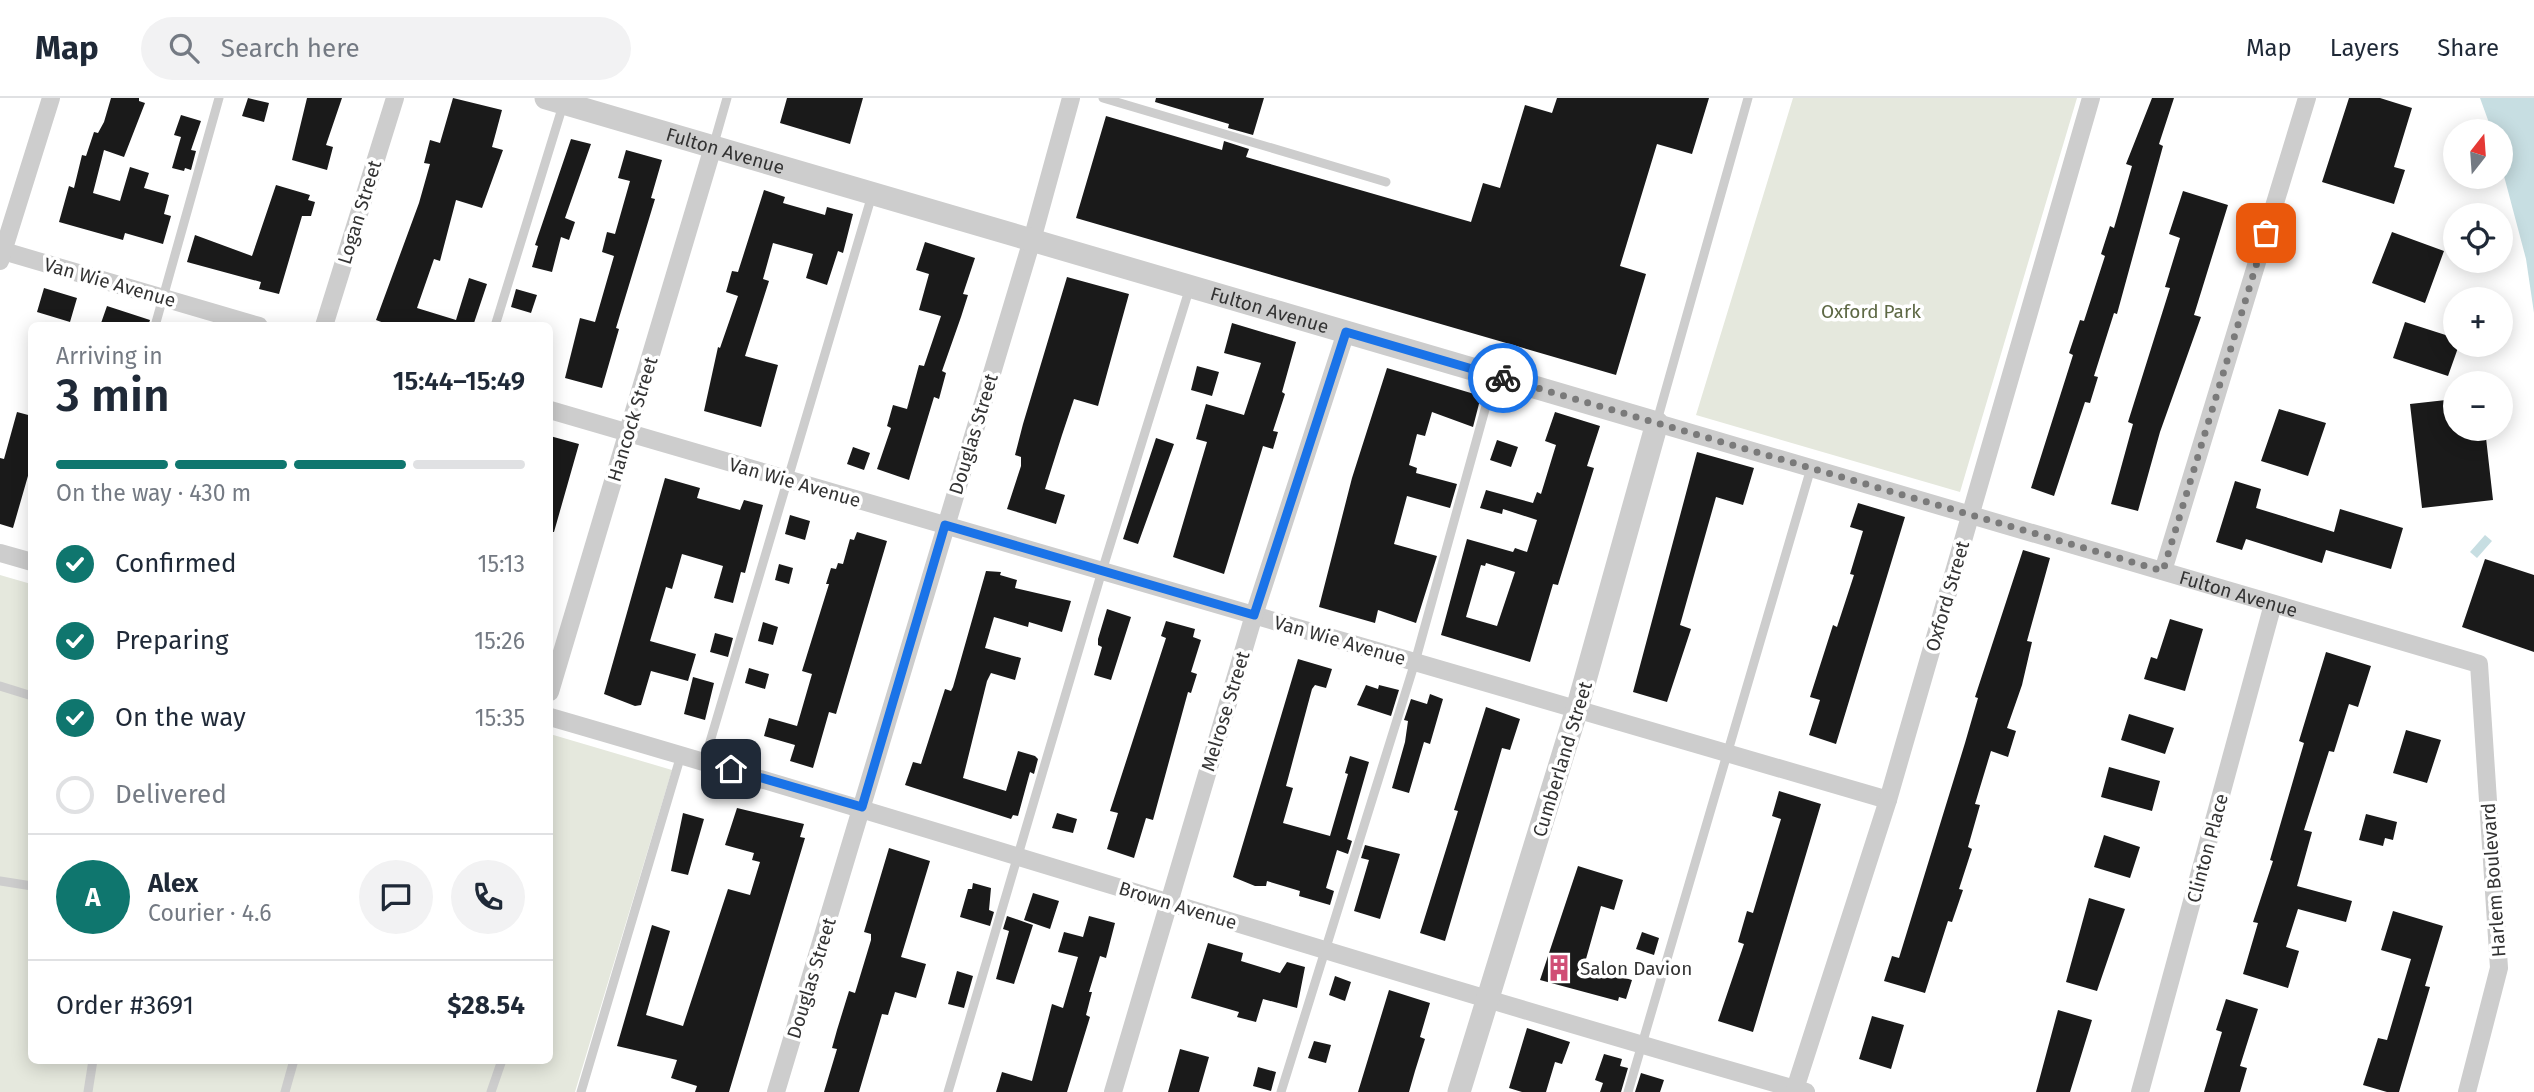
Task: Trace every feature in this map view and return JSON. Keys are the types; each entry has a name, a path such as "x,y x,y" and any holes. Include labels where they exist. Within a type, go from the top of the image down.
{"street":[{"path":"1,254 51,98"},
{"name":"Logan Street","path":"325,322 395,98"},
{"name":"Douglas Street","path":"776,1092 1032,240 1071,98"},
{"name":"Oxford Street","path":"1798,1091 1888,800 2091,98"},
{"path":"2163,571 2307,98"},
{"name":"Fulton Avenue","path":"555,101 2479,664"},
{"name":"Hancock Street","path":"553,682 713,147"},
{"name":"Van Wie Avenue","path":"1,254 246,322"},
{"name":"Melrose Street","path":"1113,1092 1254,615 1346,332"},
{"name":"Van Wie Avenue","path":"553,411 1888,800"},
{"name":"Cumberland Street","path":"1459,1092 1577,709 1657,423"},
{"path":"0,553 28,561"},
{"name":"Clinton Place","path":"2140,1092 2273,604"},
{"name":"Harlem Boulevard","path":"2467,1092 2499,968 2479,664"},
{"name":"Brown Avenue","path":"553,718 862,807 1798,1091"}],"lane":[{"path":"156,322 219,98"},
{"path":"713,147 727,98"},
{"path":"1103,98 1386,182"},
{"path":"1657,423 1748,98"},
{"path":"496,322 555,101"},
{"path":"704,762 872,193"},
{"path":"948,1092 1102,571 1190,286"},
{"path":"1281,1092 1415,662 1494,376"},
{"path":"1628,1092 1811,468"},
{"path":"0,686 28,695"},
{"path":"580,1092 681,755"},
{"path":"0,881 28,885"},
{"path":"88,1092 92,1064"},
{"path":"285,1092 293,1064"},
{"path":"491,1092 501,1064"}],"green space":[{"name":"Oxford Park","path":"1793,98 2077,98 1960,492 1696,415"},
{"path":"0,575 28,583 28,1064 553,1064 553,735 672,770 575,1092 0,1092"}],"water":[{"path":"2480,98 2534,98 2534,313 2526,259 2507,189 2513,189 2513,119 2488,119"},
{"path":"2485,535 2492,541 2477,558 2470,552"}],"building":[{"path":"111,98 139,98 139,101 145,103 124,157 104,150 93,193 120,201 130,167 149,173 144,188 169,195 164,214 171,216 163,244 125,233 123,240 59,222 69,186 74,188 82,155 86,156 94,132 98,133 104,122"},
{"path":"248,98 269,103 264,122 242,116"},
{"path":"307,98 342,98 326,145 333,147 327,170 292,160"},
{"path":"453,98 502,110 492,147 503,150 482,208 456,200 440,261 434,259 417,308 456,320 469,278 487,284 474,322 381,322 376,320 419,203 430,164 424,163 430,140 440,143"},
{"path":"787,98 863,98 850,144 780,123"},
{"path":"1156,98 1264,98 1253,135 1228,128 1229,124 1155,102"},
{"path":"1557,98 1709,98 1692,154 1657,144 1620,266 1646,274 1616,375 1076,218 1106,116 1222,150 1224,141 1249,149 1246,157 1471,222 1483,183 1500,188 1525,105 1552,113"},
{"path":"2152,98 2174,98 2159,144 2163,146 2117,314 2114,313 2094,376 2098,377 2090,403 2085,402 2054,496 2031,488 2073,355 2069,353 2080,320 2084,321 2105,256 2101,254 2110,226 2114,228 2132,166 2126,164"},
{"path":"2349,98 2380,98 2412,108 2394,167 2405,170 2394,204 2322,182"},
{"path":"181,115 201,121 191,150 196,151 191,170 185,168 184,171 172,168 181,137 174,135"},
{"path":"571,139 591,144 565,218 575,222 569,240 561,237 552,272 532,267 538,246 535,245"},
{"path":"626,150 662,160 651,198 655,199 616,328 619,329 602,388 565,378 580,318 595,322 614,256 602,252 607,232 615,234 630,181 618,178"},
{"path":"276,185 310,195 308,200 315,202 311,216 302,216 279,294 259,289 261,282 187,262 195,235 252,256"},
{"path":"764,190 785,197 783,203 825,215 827,207 853,214 843,253 838,251 827,285 806,278 813,254 773,243 763,279 769,281 745,356 778,365 761,427 704,411 718,347 720,348 738,296 726,292 732,271 738,272"},
{"path":"2183,191 2228,205 2194,315 2201,317 2160,432 2138,511 2111,504 2133,424 2128,422 2170,288 2165,287 2180,238 2169,234"},
{"path":"2392,232 2443,251 2425,303 2372,283"},
{"path":"925,242 975,258 963,294 968,295 942,371 946,373 939,399 934,397 909,480 877,469 891,428 887,426 893,405 907,409 919,365 924,366 941,316 919,310 929,274 916,270"},
{"path":"1067,277 1129,294 1098,406 1074,399 1062,435 1045,489 1065,495 1056,524 1007,509 1021,466 1021,457 1015,455 1023,424"},
{"path":"44,288 77,298 70,322 37,312"},
{"path":"516,289 537,295 531,313 511,307"},
{"path":"107,306 150,320 149,322 101,322"},
{"path":"2405,322 2443,334 2443,357 2455,357 2450,371 2443,371 2443,374 2393,358"},
{"path":"1232,323 1296,342 1282,392 1285,394 1273,431 1278,432 1273,449 1263,446 1224,574 1173,557 1207,442 1196,439 1206,404 1244,415 1261,363 1224,353"},
{"path":"1197,366 1219,372 1212,396 1191,390"},
{"path":"1387,368 1481,396 1473,427 1432,412 1425,436 1417,434 1409,465 1417,468 1416,473 1457,484 1450,508 1407,496 1394,544 1437,556 1416,623 1378,610 1375,623 1319,607 1352,478"},
{"path":"2443,400 2443,441 2486,441 2493,500 2422,508 2410,404"},
{"path":"2279,409 2326,423 2308,476 2261,461"},
{"path":"17,412 28,415 28,476 13,528 0,524 0,458 4,459"},
{"path":"1555,412 1600,426 1587,466 1594,468 1558,585 1553,584 1530,662 1441,635 1467,539 1513,552 1515,548 1527,552 1537,520 1503,509 1502,514 1480,508 1486,490 1533,503 1537,492 1541,494 1556,445 1545,441","holes":["1486,563 1515,572 1497,626 1466,617 1481,565 1485,566"]},
{"path":"553,437 579,444 553,532"},
{"path":"1156,438 1174,444 1138,544 1123,539"},
{"path":"1497,440 1518,447 1511,467 1490,460"},
{"path":"853,447 870,453 864,470 847,464"},
{"path":"1697,452 1754,468 1743,505 1716,497 1680,625 1691,629 1667,702 1633,692"},
{"path":"665,478 700,488 697,498 740,510 744,500 763,505 745,573 741,572 733,603 714,598 723,566 682,554 672,589 666,587 650,641 696,654 688,681 651,671 641,705 635,706 604,694"},
{"path":"2235,481 2261,489 2256,508 2334,532 2340,509 2403,528 2391,569 2326,550 2322,563 2246,539 2242,550 2216,542"},
{"path":"1858,503 1905,517 1836,744 1809,735 1820,700 1810,697 1833,625 1837,627 1854,575 1850,574 1863,531 1850,527"},
{"path":"790,515 810,521 805,540 785,534"},
{"path":"857,532 887,541 836,714 829,712 813,768 790,761 795,745 764,736 769,718 797,726 812,674 802,671 829,584 826,584 831,568 836,569 838,563 843,564 850,539 854,540"},
{"path":"2023,550 2050,558 2027,641 2032,642 2022,685 2007,728 2016,731 2008,757 1991,751 1975,804 1980,805 1968,847 1972,849 1959,889 1963,890 1952,922 1948,921 1925,993 1884,981 1892,956 1899,958 1965,743 1978,698 1975,697"},
{"path":"2485,559 2534,575 2534,652 2462,627"},
{"path":"779,564 793,568 789,584 775,580"},
{"path":"986,571 1001,572 1000,575 1017,580 1015,588 1071,601 1062,632 1029,622 1028,627 994,617 985,648 1021,658 1015,680 991,673 987,681 963,778 1006,791 1018,751 1035,756 1038,759 1034,774 1030,772 1018,816 1013,815 1011,819 905,785 913,762 921,764 945,689 951,691 953,687"},
{"path":"1107,609 1131,617 1111,680 1094,675 1102,647 1098,645 1098,639"},
{"path":"2170,619 2203,629 2185,691 2144,679 2151,657 2157,659"},
{"path":"1166,621 1195,629 1193,637 1201,640 1191,672 1197,674 1191,693 1188,692 1153,820 1146,818 1134,858 1107,849 1118,813 1110,811 1166,638 1161,636"},
{"path":"763,622 778,627 773,645 758,641"},
{"path":"715,633 733,638 728,657 710,652"},
{"path":"2326,652 2371,666 2358,707 2349,704 2334,752 2329,751 2304,830 2312,832 2297,886 2352,901 2346,922 2298,909 2286,947 2299,951 2288,988 2243,974 2258,923 2253,922 2273,861 2270,860 2304,743 2299,741"},
{"path":"1298,659 1332,669 1326,688 1315,685 1312,689 1286,786 1293,788 1283,823 1330,836 1348,774 1345,773 1350,756 1369,762 1347,839 1352,841 1348,854 1337,850 1326,888 1334,891 1330,905 1299,896 1300,891 1267,881 1266,886 1255,886 1233,877"},
{"path":"749,668 769,674 765,689 745,683"},
{"path":"693,677 714,683 705,720 684,714"},
{"path":"1366,685 1378,689 1379,685 1399,690 1391,716 1357,705"},
{"path":"1430,694 1443,699 1430,744 1424,742 1409,793 1392,788 1405,742 1408,721 1404,720 1411,699 1427,704"},
{"path":"1486,707 1520,719 1510,750 1502,748 1445,941 1420,933 1458,811 1454,810"},
{"path":"2129,714 2174,728 2165,754 2121,740"},
{"path":"2406,730 2441,740 2427,783 2393,773"},
{"path":"2109,767 2160,781 2152,811 2101,797"},
{"path":"1779,791 1821,804 1753,1032 1718,1021 1744,944 1738,942 1747,911 1753,913 1781,819 1772,816"},
{"path":"737,808 804,824 800,837 805,838 729,1092 695,1092 697,1086 671,1078 677,1060 617,1046 652,925 670,931 646,1015 683,1026 728,889 750,895 760,862 752,860 754,853 725,845"},
{"path":"683,813 704,819 688,875 671,871"},
{"path":"1057,813 1077,819 1073,833 1052,828"},
{"path":"2366,814 2397,822 2393,840 2385,838 2383,846 2359,840"},
{"path":"2104,835 2140,847 2130,878 2094,867"},
{"path":"1365,845 1400,854 1380,919 1354,911 1369,860 1361,858"},
{"path":"889,848 930,861 901,957 926,964 916,998 895,992 888,1015 882,1014 859,1092 824,1092 837,1049 832,1048 849,991 855,993 871,940 871,934 864,932"},
{"path":"1578,866 1623,880 1614,910 1601,906 1584,966 1632,980 1626,999 1619,997 1618,1001 1540,980"},
{"path":"973,883 991,888 989,910 994,912 990,926 960,917 968,889 972,889"},
{"path":"1033,893 1059,901 1050,929 1024,920"},
{"path":"2089,898 2125,909 2097,991 2066,982"},
{"path":"2393,911 2443,926 2425,986 2430,987 2399,1092 2387,1092 2363,1085 2378,1038 2387,1040 2411,959 2381,950"},
{"path":"1007,916 1033,925 1014,984 996,979 1009,931 1003,929"},
{"path":"1089,916 1115,923 1106,958 1100,956 1089,992 1092,992 1086,1015 1090,1017 1067,1092 996,1092 1002,1072 1032,1081 1052,1004 1063,1008 1078,957 1058,952 1064,932 1083,937"},
{"path":"1642,932 1659,938 1654,955 1636,949"},
{"path":"1208,943 1243,953 1241,961 1280,973 1287,962 1305,967 1297,1008 1263,999 1256,1022 1237,1017 1239,1012 1191,998"},
{"path":"957,971 973,976 964,1008 948,1004"},
{"path":"1335,976 1351,982 1345,1001 1329,995"},
{"path":"1389,990 1430,1003 1420,1037 1425,1039 1409,1092 1358,1092"},
{"path":"2226,999 2258,1009 2240,1066 2247,1068 2240,1092 2204,1092 2222,1032 2216,1030"},
{"path":"2058,1010 2092,1020 2070,1092 2036,1092"},
{"path":"1872,1016 1904,1025 1891,1069 1859,1059"},
{"path":"1527,1028 1570,1042 1562,1064 1555,1062 1546,1092 1522,1092 1509,1088"},
{"path":"1314,1041 1331,1045 1326,1063 1308,1058"},
{"path":"1180,1049 1209,1057 1199,1092 1168,1092"},
{"path":"1604,1054 1622,1059 1620,1066 1628,1068 1621,1092 1600,1092 1603,1083 1595,1080"},
{"path":"1258,1067 1276,1072 1271,1091 1253,1086"},
{"path":"1641,1073 1664,1080 1660,1092 1635,1092"}],"way so far":[{"path":"1503,378 2163,571 2266,233"}],"place":[{"name":"Salon Davion","path":"1559,968"}],"route":[{"path":"731,769 862,807 945,525 1254,615 1346,332 1503,378"}]}
